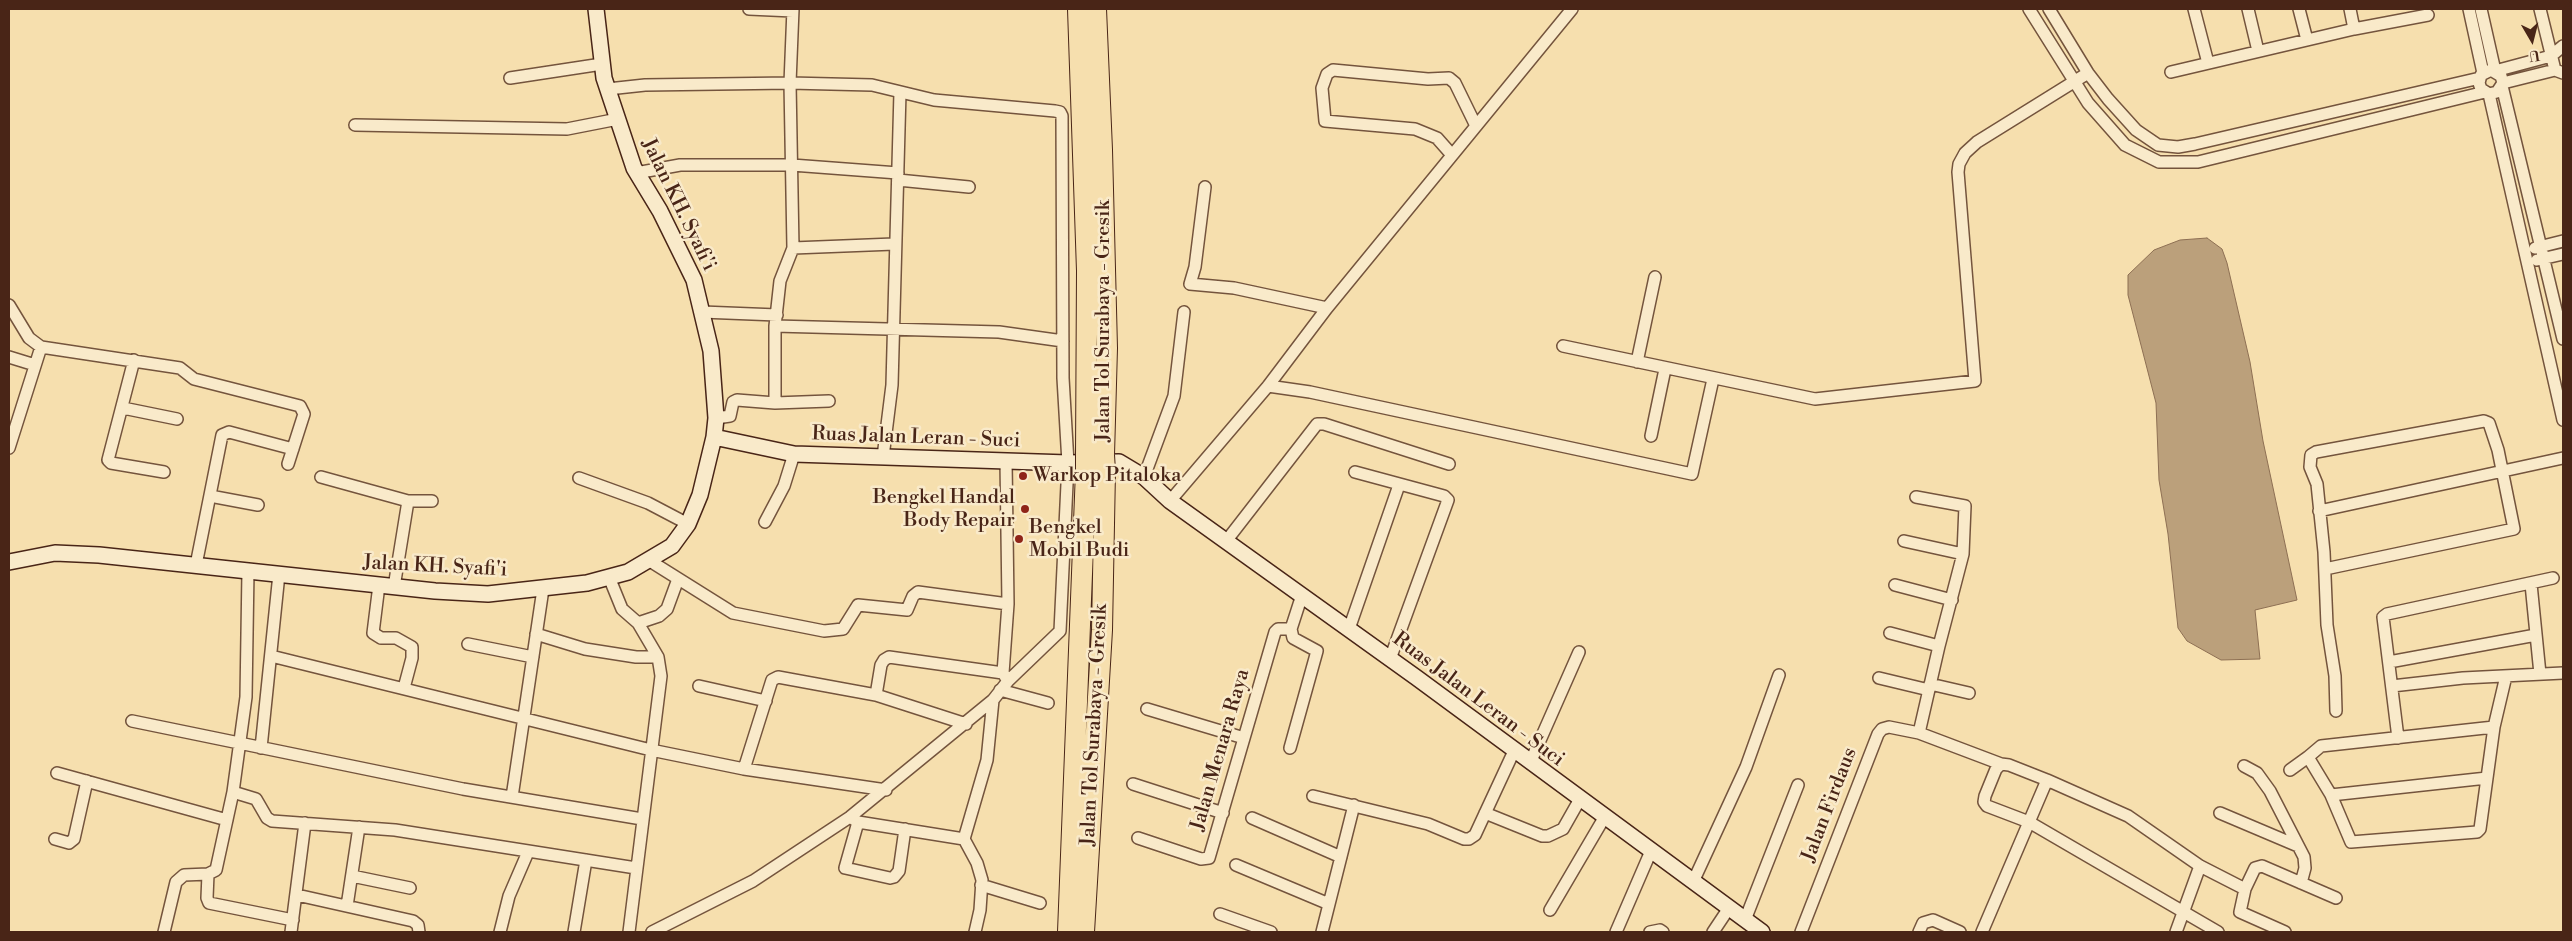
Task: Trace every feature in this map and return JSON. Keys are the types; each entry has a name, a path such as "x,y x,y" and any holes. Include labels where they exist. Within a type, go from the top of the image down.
{"highway":[{"name":"Jalan Tol Surabaya - Gresik","path":"1078,9 1102,630 1084,932"},
{"name":"Jalan Tol Surabaya - Gresik","path":"1068,932 1095,463 1106,338 1096,9"}],"main road":[{"name":"Jalan KH. Syafi'i","path":"9,562 55,553 99,555 387,586 488,594 542,589 609,577 628,572 650,561 672,546 688,524 700,495 714,437 716,418 711,351 694,280 660,211 636,173 608,89 602,64 596,9"},
{"name":"Ruas Jalan Leran - Suci","path":"714,437 794,454 1095,463 1144,477 1170,501 1227,540 1762,932"}],"street":[{"path":"749,9 793,10 790,83 793,248 780,282 776,320 775,403"},
{"path":"1170,501 1268,386 1327,308 1572,9"},
{"path":"2029,9 2073,82 2124,145 2159,162 2179,163 2198,162 2497,92 2502,84 2559,72 2551,56 2540,9"},
{"path":"2049,9 2088,73 2136,130 2158,145 2178,147 2486,74 2551,56 2563,46"},
{"path":"2194,9 2208,63"},
{"path":"2248,9 2258,51"},
{"path":"2299,9 2307,40"},
{"path":"2350,9 2354,29"},
{"path":"2469,9 2486,74"},
{"path":"2482,9 2486,74 2481,89 2487,93 2526,250 2563,420"},
{"path":"2171,72 2354,29 2404,13 2428,15"},
{"path":"510,78 602,64"},
{"path":"1452,155 1437,138 1415,129 1325,121 1322,88 1328,74 1333,70 1428,79 1448,78 1455,83 1476,126"},
{"path":"1563,346 1665,369 1815,399 1975,381 1958,172 1960,164 1965,153 1977,142 2088,73"},
{"path":"2486,74 2501,76 2563,339"},
{"path":"608,89 645,85 790,83 872,85 934,100 1060,112 1062,116 1063,378 1095,463 1060,632 1006,677 889,657 881,665 876,695"},
{"path":"883,457 892,384 894,244 900,92"},
{"path":"355,125 568,129 618,118"},
{"path":"636,173 680,165 792,165 898,176 969,187"},
{"path":"1204,187 1195,266 1190,284 1234,288 1327,308"},
{"path":"2526,250 2563,241"},
{"path":"793,248 894,244"},
{"path":"2528,262 2563,254"},
{"path":"1636,362 1655,278"},
{"path":"9,305 29,338 41,347 180,368 194,379 300,406 304,414 288,464"},
{"path":"702,312 893,330 999,332 1063,341"},
{"path":"1144,477 1174,396 1184,312"},
{"path":"9,448 12,429 41,347"},
{"path":"9,357 35,365"},
{"path":"134,360 109,462 164,472"},
{"path":"1651,436 1665,369"},
{"path":"1268,386 1310,392 1692,474 1713,379"},
{"path":"716,418 730,416 733,402 737,400 775,403 829,401"},
{"path":"122,408 177,419"},
{"path":"2325,569 2514,529 2492,426 2484,421 2316,452 2310,455 2309,462 2317,484 2325,569 2327,625 2335,676 2336,711"},
{"path":"1227,540 1317,424 1324,424 1449,464"},
{"path":"196,565 222,435 225,432 293,448"},
{"path":"765,522 784,486 794,454"},
{"path":"2319,511 2563,458"},
{"path":"652,932 753,881 854,820 886,790 993,700 1006,677 1008,604 1006,461"},
{"path":"1356,472 1444,496 1448,500 1390,659"},
{"path":"321,477 408,501 432,501"},
{"path":"578,478 648,503 688,524"},
{"path":"1349,629 1399,485"},
{"path":"210,496 258,505"},
{"path":"1916,497 1965,505 1963,554 1919,733"},
{"path":"404,688 412,658 412,647 396,638 380,638 373,633 408,501"},
{"path":"1904,541 1963,554"},
{"path":"650,561 733,613 824,631 843,629 858,605 907,610 913,596 918,592 1008,604"},
{"path":"164,932 176,882 184,875 208,874 216,870 241,744 246,697 248,571"},
{"path":"261,748 279,574"},
{"path":"609,577 622,609 638,623 658,657 661,676 629,932"},
{"path":"2398,738 2382,621 2387,614 2553,578"},
{"path":"638,623 659,616 668,610 678,579"},
{"path":"2531,584 2540,674"},
{"path":"1895,585 1952,600"},
{"path":"512,798 542,589"},
{"path":"1290,748 1317,651 1294,639 1291,629 1302,595"},
{"name":"Jalan Menara Raya","path":"1138,838 1207,859 1223,813 1275,632 1291,629"},
{"path":"1890,633 1939,646"},
{"path":"536,634 585,650 636,657 658,657"},
{"path":"2389,662 2536,634"},
{"path":"468,644 532,656"},
{"path":"1530,763 1579,652"},
{"path":"271,656 651,750 744,769 886,790"},
{"path":"2392,686 2563,673"},
{"path":"1693,882 1746,767 1779,675"},
{"path":"2308,757 2331,795 2352,842 2474,832 2480,829 2494,727 2506,676"},
{"path":"744,769 772,680 778,677 876,695 966,724"},
{"path":"1880,678 1969,693"},
{"path":"699,686 766,701"},
{"path":"1000,690 1048,703"},
{"path":"974,932 980,910 981,885 977,863 964,839 987,760 993,700"},
{"path":"1147,709 1244,738"},
{"path":"132,721 512,798 642,819"},
{"name":"Jalan Firdaus","path":"1801,932 1878,734 1882,729 1889,727 1919,733 2047,780 2128,816 2200,866 2245,889"},
{"path":"2290,770 2321,746 2494,727"},
{"path":"1313,796 1428,824 1464,839 1475,835 1514,751"},
{"path":"2001,764 1996,769 1988,786 1984,802 1987,806 2029,822 2218,932"},
{"path":"2244,766 2257,773 2270,790 2304,858 2305,868 2301,882"},
{"path":"57,773 227,820"},
{"path":"2331,795 2487,778"},
{"path":"1982,932 2047,780"},
{"path":"55,839 69,843 74,839 87,781"},
{"path":"1133,784 1223,813"},
{"path":"1744,920 1798,785"},
{"path":"233,792 256,799 267,818 272,821 395,830 636,868"},
{"path":"1485,813 1542,836 1548,836 1563,828 1580,799"},
{"path":"1322,932 1354,805"},
{"path":"2220,813 2298,846"},
{"path":"1252,818 1341,858"},
{"path":"1550,910 1604,818"},
{"path":"854,820 964,839"},
{"path":"854,820 845,868 890,878 894,878 899,871 906,829"},
{"path":"291,932 305,823"},
{"path":"347,906 359,828"},
{"path":"1616,932 1650,851"},
{"path":"500,932 509,896 528,852"},
{"path":"574,932 586,860"},
{"path":"1236,865 1330,904"},
{"path":"2176,932 2200,866"},
{"path":"2285,932 2242,913 2240,909 2245,889 2255,868 2258,866 2301,882 2336,898"},
{"path":"208,874 207,898 209,903 293,920"},
{"path":"352,876 410,888"},
{"path":"981,885 1040,903"},
{"path":"296,895 413,920 418,925 419,932"},
{"path":"1713,932 1729,908"},
{"path":"1220,914 1238,927 1271,932"},
{"path":"1622,917 1624,932"},
{"path":"1919,932 1923,923 1933,920 1960,932"},
{"path":"1650,932 1660,930 1664,932"}],"shaded area":[{"path":"2207,238 2222,249 2227,263 2250,362 2263,441 2297,600 2255,610 2260,659 2221,660 2187,641 2178,628 2168,534 2159,480 2156,403 2128,295 2128,275 2154,250 2180,240"}],"place":[{"name":"Warkop Pitaloka","path":"1023,476"},
{"name":"Bengkel Handal Body Repair","path":"1025,509"},
{"name":"Bengkel Mobil Budi","path":"1019,539"}]}
